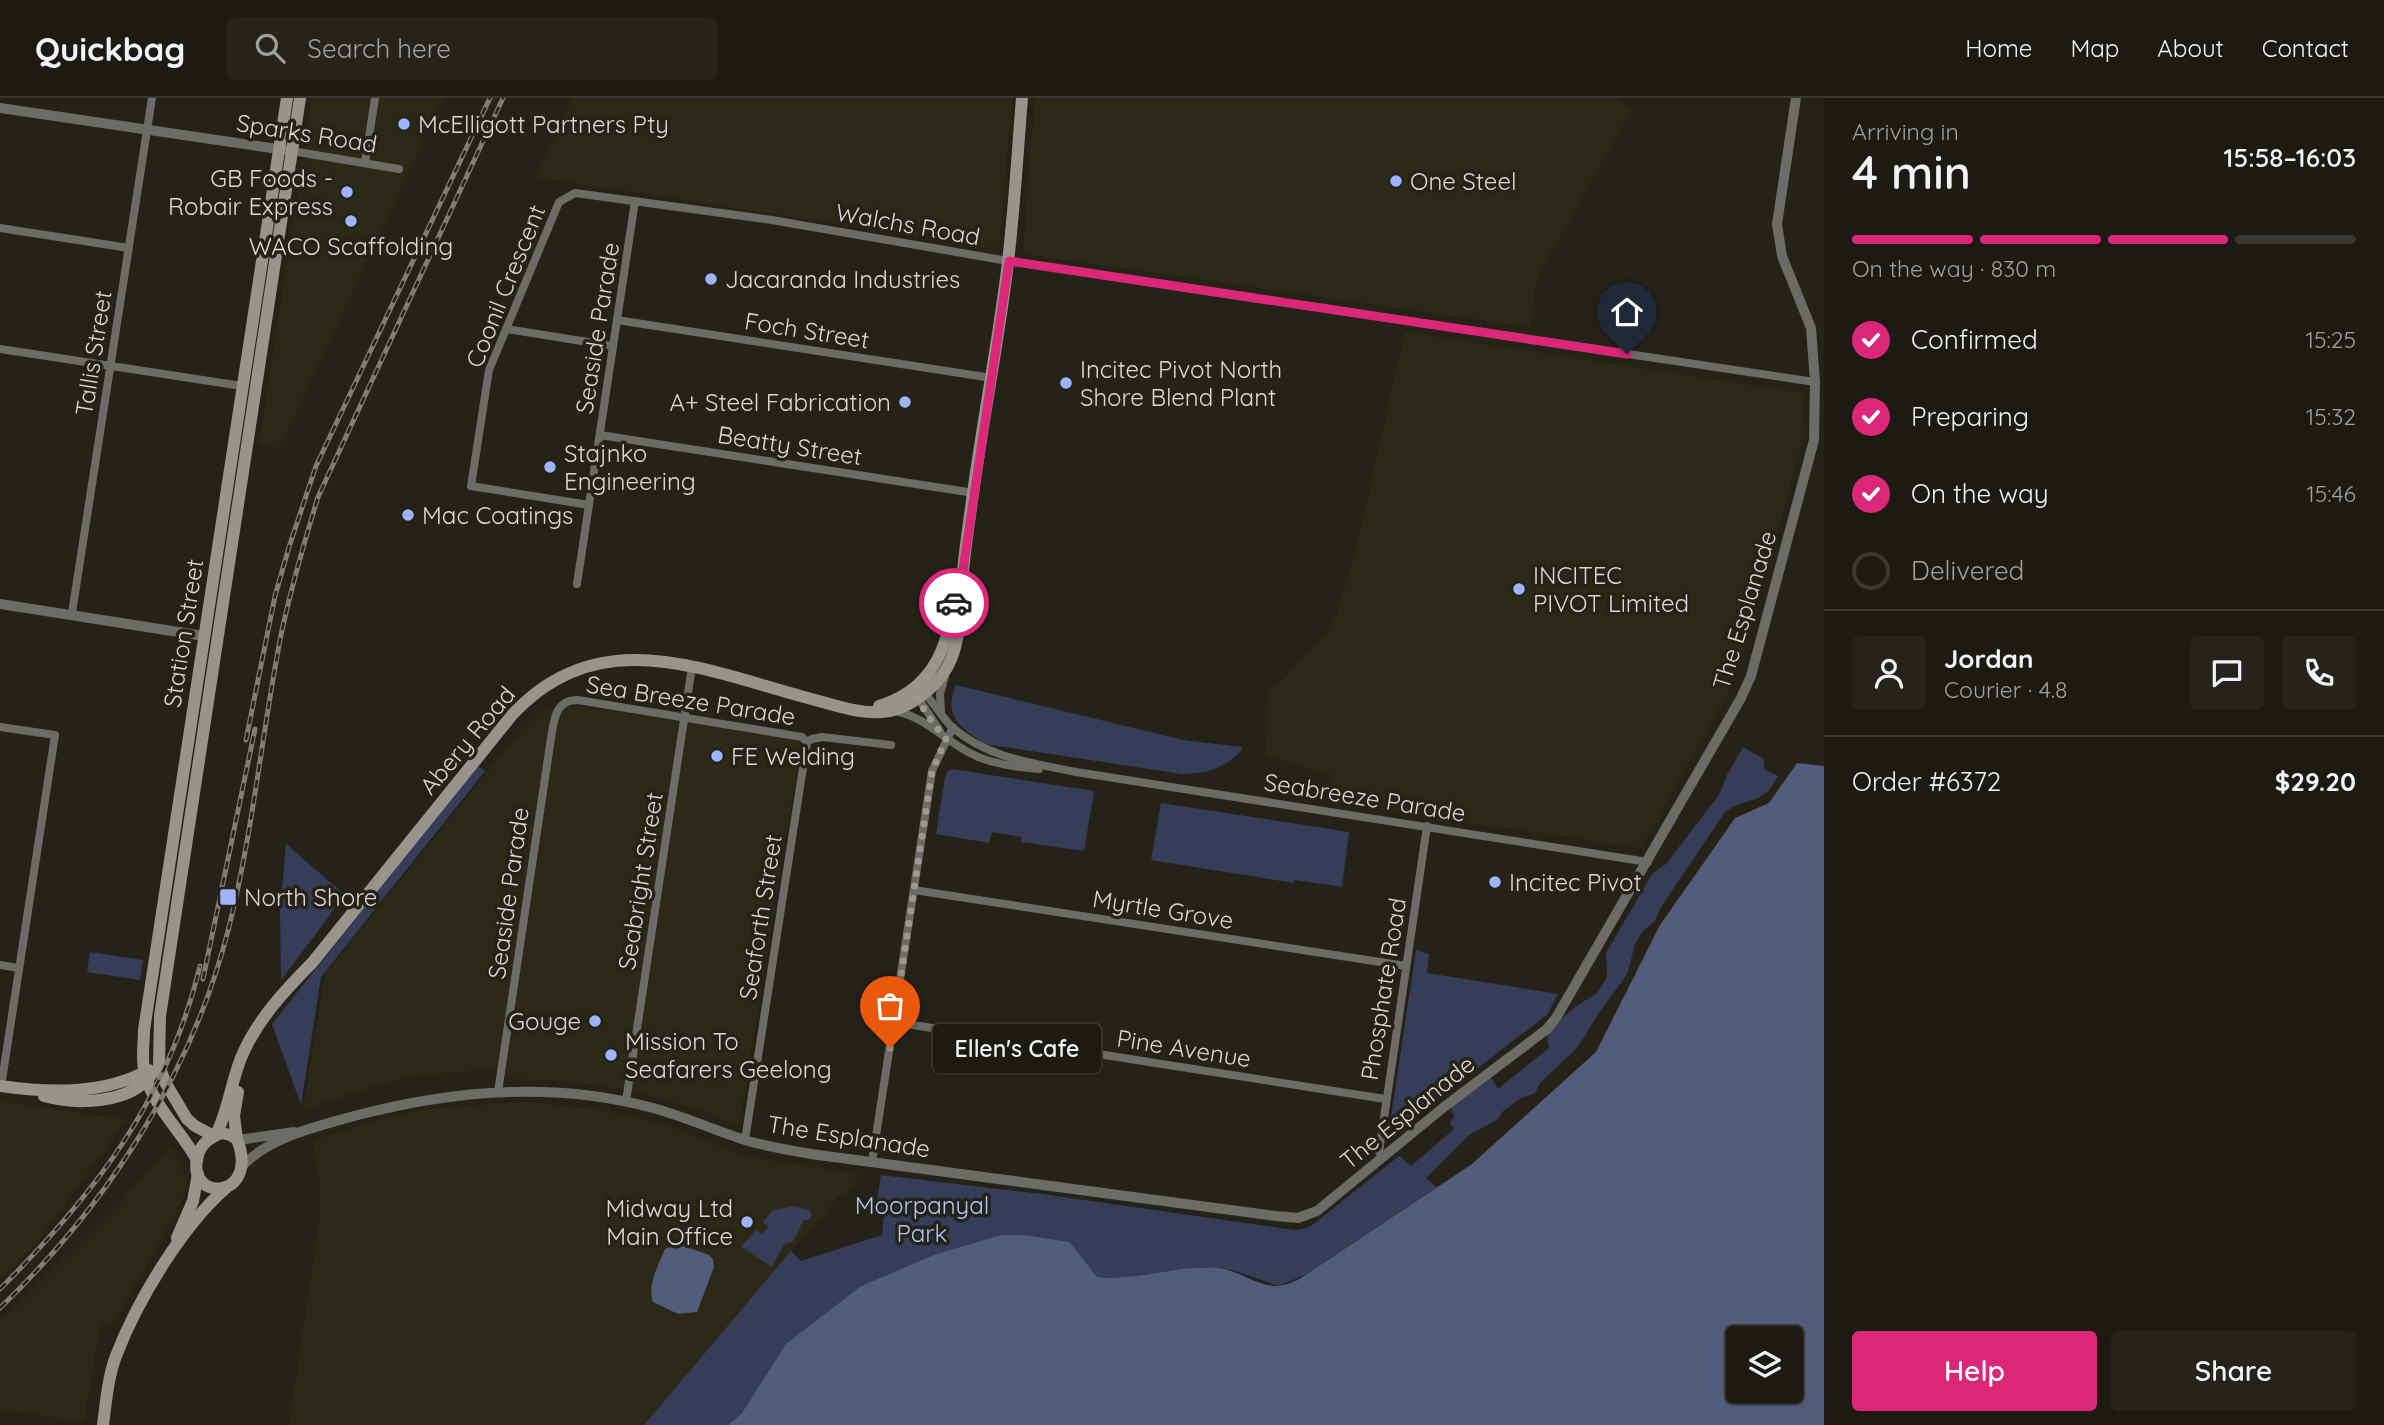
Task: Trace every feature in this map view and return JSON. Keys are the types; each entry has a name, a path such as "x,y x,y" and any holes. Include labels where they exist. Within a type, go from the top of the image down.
{"main road":[{"name":"Station Street","path":"215,1135 195,1126 187,1119 165,1082 159,1065 161,1003 218,638 286,150 287,98"},
{"name":"Station Street","path":"197,1160 156,1099 146,1076 144,1050 148,1000 242,386 286,150 300,98"},
{"path":"848,708 884,704 906,694 919,693 943,674 951,657 958,624 963,570 1009,261 1022,98"},
{"path":"919,693 944,648 963,570"},
{"path":"204,636 218,638"},
{"name":"Abery Road","path":"215,1135 223,1119 238,1065 250,1040 284,992 312,963 505,723 533,695 563,676 601,663 642,659 692,667 870,712 891,711 919,693"},
{"name":"Abery Road","path":"237,1139 235,1103 246,1064 261,1035 312,963"},
{"path":"0,1086 66,1101 94,1100 135,1090 159,1065"},
{"path":"103,1425 116,1357 140,1305 167,1260 205,1208 236,1179 242,1156 237,1139 225,1133 215,1135 201,1149 197,1160 198,1174 193,1201 167,1260"},
{"path":"198,1174 208,1186 226,1188"}],"street":[{"name":"Tallis Street","path":"72,613 152,98"},
{"path":"365,163 375,98"},
{"name":"The Esplanade","path":"240,1168 261,1149 304,1131 383,1108 422,1100 498,1092 565,1093 626,1101 773,1147 872,1163 1276,1216 1298,1218 1317,1211 1547,1028 1556,1018 1648,862 1751,676 1814,440 1815,382 1811,328 1782,256 1777,225 1796,98"},
{"name":"Sparks Road","path":"0,108 399,169"},
{"name":"Walchs Road","path":"575,193 772,220 1009,261 1815,382"},
{"name":"Coonil Crescent","path":"575,193 559,202 489,370 471,486 589,505"},
{"name":"Seaside Parade","path":"577,584 635,201"},
{"path":"0,228 129,248"},
{"name":"Foch Street","path":"617,320 992,378"},
{"path":"506,329 613,346"},
{"path":"0,349 242,386"},
{"name":"Beatty Street","path":"600,435 974,493"},
{"path":"0,604 72,613 204,636"},
{"path":"944,717 940,694 951,657"},
{"name":"Seabright Street","path":"626,1101 692,667"},
{"name":"Seabreeze Parade","path":"919,693 953,727 997,755 1076,772 1648,862"},
{"name":"Seabreeze Parade","path":"919,693 927,715 946,739"},
{"name":"Sea Breeze Parade","path":"564,703 578,700 802,737 807,742 812,738 822,737 891,745"},
{"name":"Seaside Parade","path":"498,1092 551,738 556,712 564,703"},
{"name":"Seabreeze Parade","path":"891,711 909,714 969,753 993,762 1076,772"},
{"path":"0,727 55,735 0,1086"},
{"path":"872,1163 932,771 953,727"},
{"name":"Seaforth Street","path":"745,1140 807,742"},
{"name":"Phosphate Road","path":"1382,1157 1379,1152 1385,1099 1427,826"},
{"name":"Myrtle Grove","path":"914,890 1406,965"},
{"path":"0,965 19,968"},
{"name":"Pine Avenue","path":"894,1022 1385,1099"},
{"name":"The Esplanade","path":"237,1139 304,1131"}],"shaded area":[{"path":"312,98 443,98 279,448 259,445"},
{"path":"573,98 1012,98 999,249 535,177"},
{"path":"1035,98 1613,98 1632,109 1537,277 1530,327 1023,254"},
{"path":"1405,332 1801,393 1804,435 1737,676 1641,848 1332,802 1332,775 1266,756 1269,694 1332,629 1355,555"},
{"path":"577,706 794,738 801,745 739,1126 705,1112 634,1091 565,1081 512,1079 493,1069 421,1075 380,1084 303,1110 325,974 519,733 543,709"},
{"path":"1797,763 1824,766 1824,1425 728,1425 742,1413 786,1344 861,1286 936,1254 1001,1235 1025,1235 1070,1242 1097,1277 1127,1277 1216,1268 1269,1285 1277,1286 1298,1280 1472,1164 1596,1052 1660,925 1735,818 1769,803"},
{"path":"0,1101 126,1120 34,1246 0,1278"},
{"path":"528,1102 594,1109 665,1124 747,1157 860,1174 644,1425 289,1425 320,1218 320,1178 312,1143 322,1137 391,1116 436,1108"},
{"path":"171,1146 187,1179 182,1202 111,1326 101,1320 84,1422 0,1409 0,1323 118,1206"},
{"path":"674,1245 709,1255 713,1259 714,1267 697,1312 678,1314 653,1302 652,1282 665,1249"}],"green space":[{"path":"956,685 1183,740 1242,747 1241,751 1221,766 1200,773 1182,774 985,744 956,720 952,696"},
{"name":"Moorpanyal Park","path":"1743,747 1764,759 1764,769 1778,776 1760,797 1725,812 1661,907 1655,921 1642,932 1635,944 1628,972 1577,1048 1540,1083 1535,1093 1521,1098 1502,1112 1498,1119 1468,1136 1426,1178 1437,1187 1307,1274 1279,1286 1232,1270 1198,1267 1121,1278 1097,1277 1070,1242 1025,1235 1001,1235 936,1254 861,1286 791,1341 742,1413 728,1425 644,1425 791,1251 801,1261 882,1235 884,1215 875,1213 881,1175 1042,1194 1295,1230 1307,1228 1316,1222 1399,1156 1411,1166 1454,1129 1450,1124 1454,1115 1450,1108 1490,1076 1498,1089 1549,1048 1547,1037 1550,1030 1575,1007 1597,993 1607,977 1606,953 1652,874 1666,864 1719,795"},
{"path":"478,766 485,771 321,977 301,1105 272,1024"},
{"path":"952,769 1094,791 1084,851 1021,842 1021,837 992,832 989,843 936,834 945,777"},
{"path":"1161,803 1349,832 1342,887 1295,880 1294,883 1151,860"},
{"path":"286,844 345,895 281,980 280,909"},
{"path":"1416,950 1429,954 1427,973 1558,994 1547,1015 1388,1137"},
{"path":"90,952 143,960 140,980 87,972"},
{"path":"794,1206 809,1210 812,1215 810,1219 803,1221 793,1242 784,1244 772,1267 741,1247 756,1230 762,1234 768,1227 763,1222 773,1210"}],"railway":[{"path":"246,740 275,596 316,466 490,98"},
{"path":"0,1308 39,1268 110,1181 169,1085 193,1034 229,927 245,855 281,635 318,497 503,98"},
{"path":"203,979 255,729"},
{"path":"0,1289 67,1217 124,1142 169,1059 200,966"}],"way so far":[{"path":"890,1048 932,771 946,739 924,710 916,687 931,672 941,656 954,603"}],"place":[{"name":"McElligott Partners Pty","path":"404,124"},
{"name":"One Steel","path":"1396,181"},
{"name":"GB Foods - Robair Express","path":"347,192"},
{"name":"WACO Scaffolding","path":"351,221"},
{"name":"Jacaranda Industries","path":"711,279"},
{"name":"Incitec Pivot North Shore Blend Plant","path":"1066,383"},
{"name":"A+ Steel Fabrication","path":"905,402"},
{"name":"Stajnko Engineering","path":"550,467"},
{"name":"Mac Coatings","path":"408,515"},
{"name":"INCITEC PIVOT Limited","path":"1519,589"},
{"name":"FE Welding","path":"717,756"},
{"name":"Incitec Pivot","path":"1495,882"},
{"name":"North Shore","path":"228,897"},
{"name":"Gouge","path":"595,1021"},
{"name":"Ellen's Cafe","path":"890,1048"},
{"name":"Mission To Seafarers Geelong","path":"611,1055"},
{"name":"Midway Ltd Main Office","path":"747,1222"}],"route":[{"path":"954,603 963,570 1009,261 1627,354"}]}
